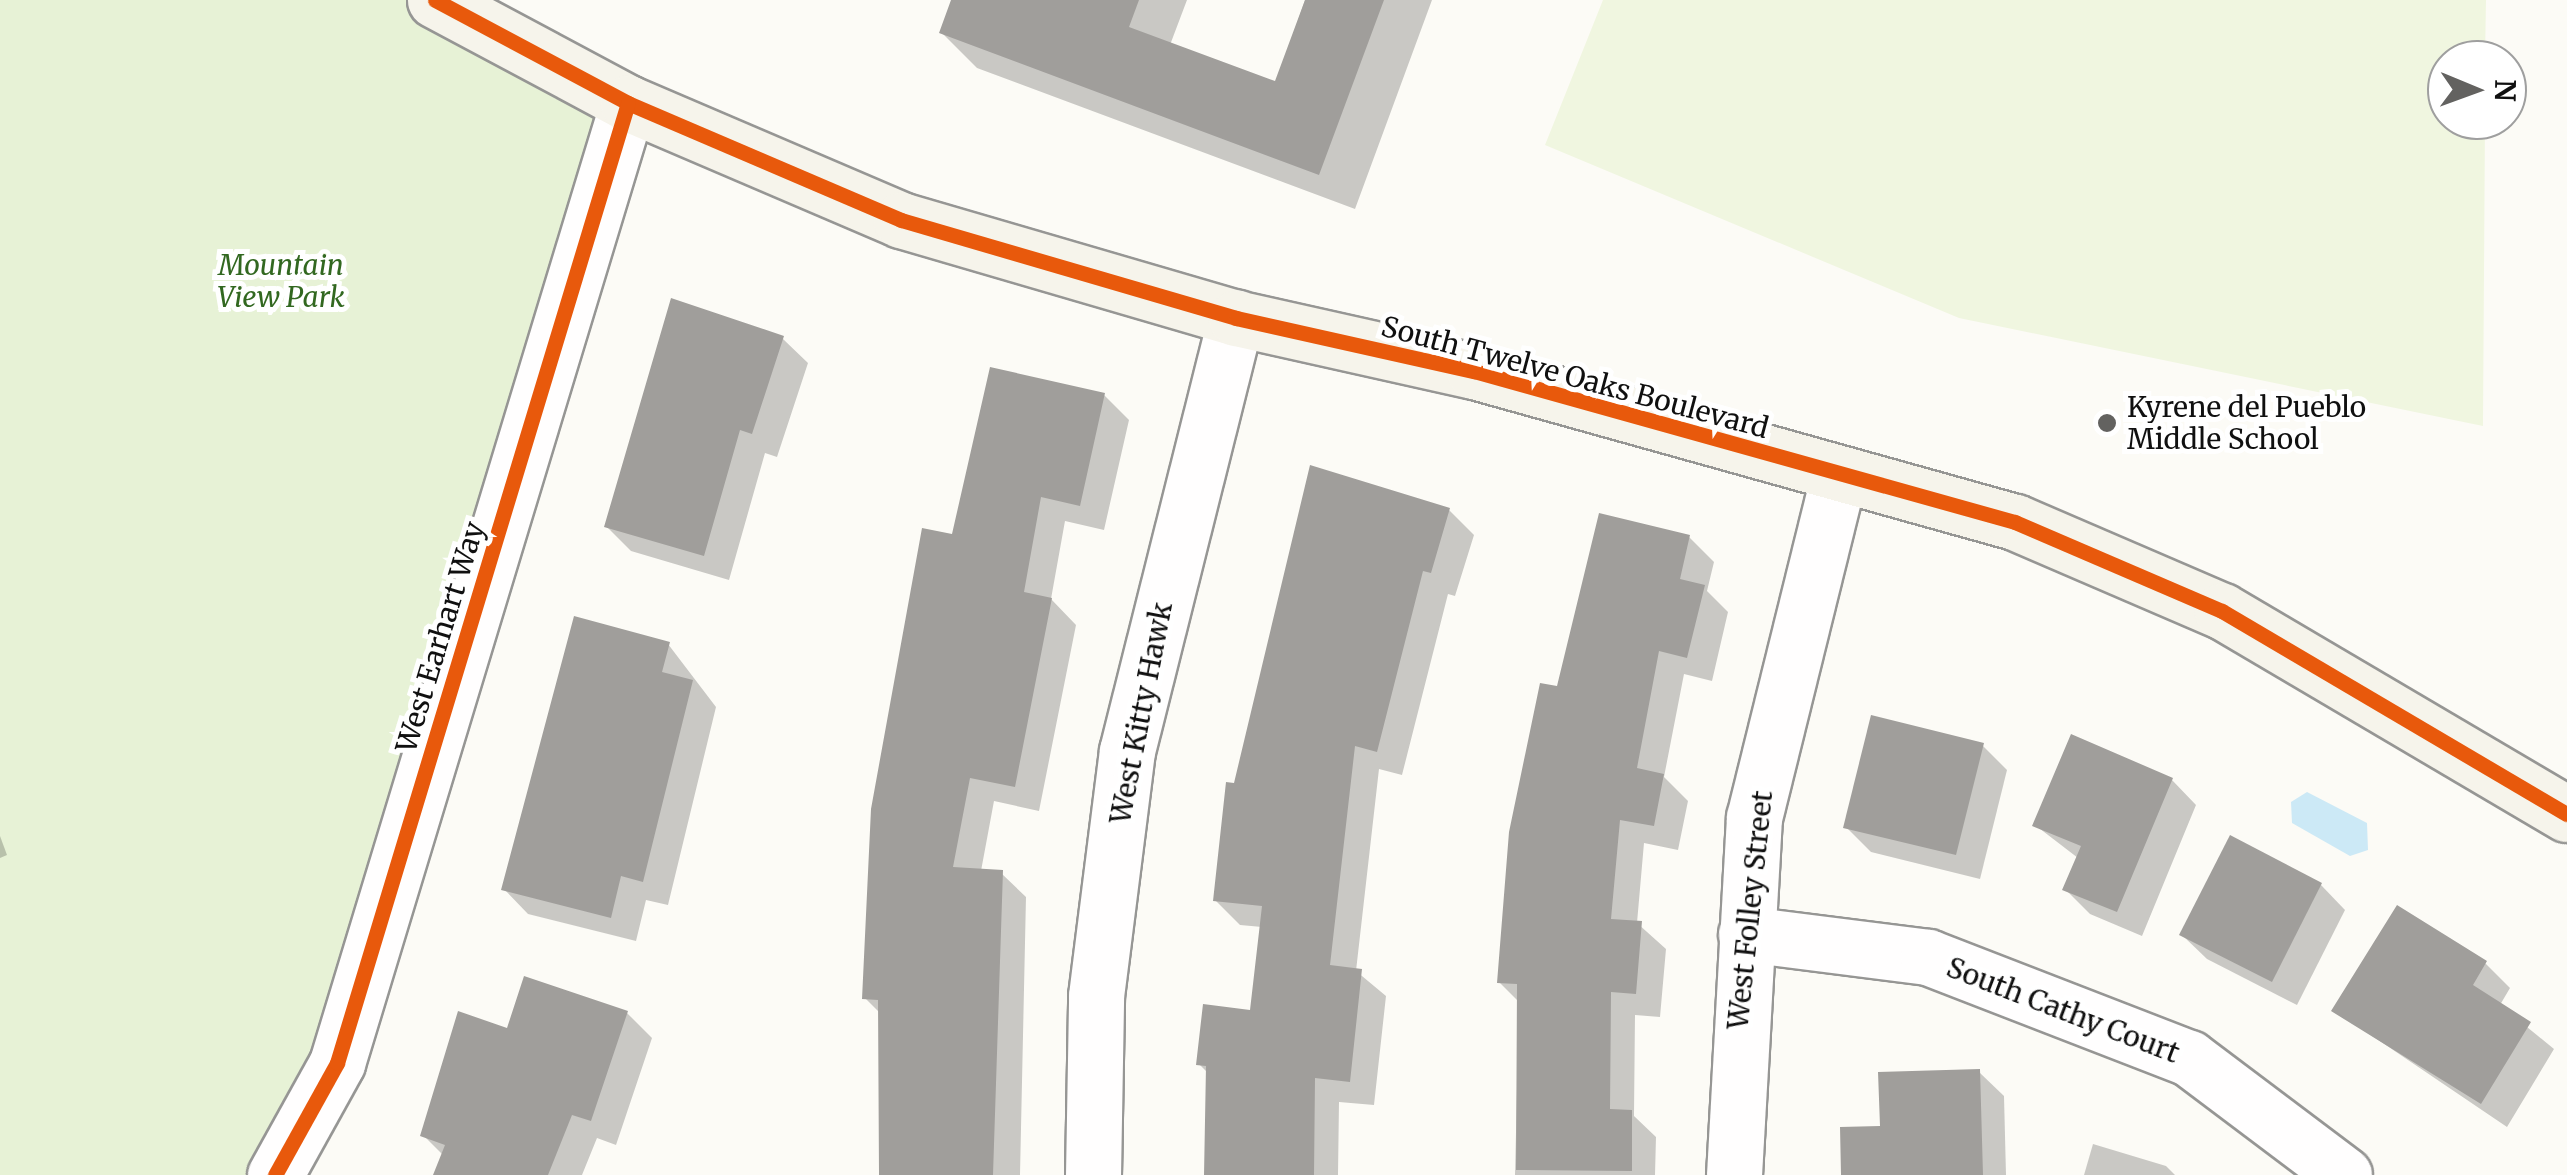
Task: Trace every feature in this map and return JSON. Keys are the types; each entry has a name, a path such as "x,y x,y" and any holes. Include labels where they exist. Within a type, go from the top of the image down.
{"street":[{"name":"South Twelve Oaks Boulevard","path":"435,0 628,103 901,220 1236,318 1474,371 2016,522 2222,612 2567,814"},
{"name":"West Earhart Way","path":"275,1175 337,1062 628,103"},
{"name":"West Kitty Hawk","path":"1093,1175 1096,996 1127,751 1236,318"},
{"name":"West Folley Street","path":"1734,1175 1754,818 1839,474"},
{"name":"South Cathy Court","path":"1746,934 1928,957 2190,1058 2344,1175"}],"green space":[{"name":"Mountain View Park","path":"0,0 435,0 628,103 275,1175 0,1175"},
{"path":"1603,0 2486,0 2485,40 2427,40 2427,140 2485,140 2483,426 1959,318 1545,145"}],"water":[{"path":"2307,792 2367,823 2368,850 2350,856 2292,823 2291,802"}],"building":[{"path":"951,0 1139,0 1129,27 1275,81 1305,0 1384,0 1319,175 939,33"},
{"path":"671,298 784,336 752,434 740,430 704,556 604,527"},
{"path":"990,367 1105,393 1080,506 1041,497 1024,592 1052,598 1015,787 970,778 953,867 1003,870 993,1175 879,1175 878,1000 862,999 871,809 922,528 952,534"},
{"path":"1310,465 1450,508 1431,573 1423,571 1377,752 1355,746 1330,965 1362,969 1350,1082 1315,1078 1314,1175 1204,1175 1206,1066 1196,1065 1203,1004 1250,1010 1262,906 1213,901 1226,782 1234,783"},
{"path":"1599,513 1690,535 1680,579 1705,585 1687,658 1659,651 1637,768 1664,774 1654,826 1620,820 1611,919 1642,921 1636,994 1611,992 1610,1109 1632,1110 1632,1171 1516,1170 1517,984 1497,983 1509,832 1540,683 1557,686"},
{"path":"574,616 670,642 662,672 693,680 643,882 621,876 611,918 501,890"},
{"path":"1871,715 1984,743 1956,855 1843,828"},
{"path":"2071,734 2173,778 2117,912 2062,890 2081,846 2032,826"},
{"path":"2230,835 2322,883 2272,982 2179,935"},
{"path":"2397,905 2487,961 2473,985 2531,1022 2481,1104 2331,1011"},
{"path":"524,976 628,1011 591,1121 572,1115 548,1175 433,1175 445,1145 420,1136 458,1011 507,1028"},
{"path":"1980,1069 1983,1175 1841,1175 1840,1127 1880,1126 1878,1072"}],"cycle path":[{"path":"435,0 628,103 901,220 1236,318 1474,371 2015,522 2222,611 2567,814"},
{"path":"275,1175 337,1063 628,103"}],"place":[{"name":"Kyrene del Pueblo Middle School","path":"2107,423"}]}
